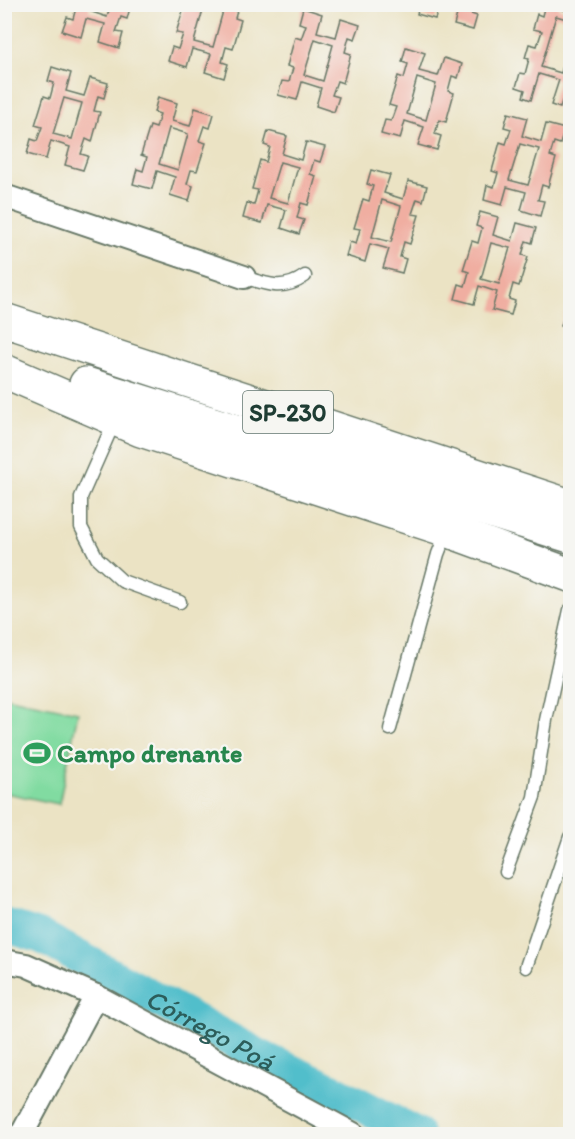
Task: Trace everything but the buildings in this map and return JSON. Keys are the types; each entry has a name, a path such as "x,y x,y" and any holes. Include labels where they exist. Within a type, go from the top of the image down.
{"highway":[{"name":"SP-230","path":"4,320 570,506"},
{"name":"SP-230","path":"4,357 570,536"},
{"path":"4,371 116,417 141,430 447,530 570,575"}],"street":[{"path":"4,196 244,277"},
{"path":"4,961 26,965 96,996 353,1134"},
{"path":"22,1134 96,996"}],"lane":[{"path":"244,277 267,285 280,285 294,284 305,276"},
{"path":"116,417 81,497 81,527 97,558 122,581 180,602"},
{"path":"390,729 438,554 447,530"},
{"path":"506,872 534,797 546,720 570,610"},
{"path":"526,967 570,837"}],"green space":[{"name":"Campo drenante","path":"5,697 78,712 59,804 5,793"}],"waterway":[{"name":"Córrego Poá","path":"4,925 42,937 263,1058 338,1093 417,1134"}],"place":[{"name":"Campo drenante","path":"37,753"}]}
